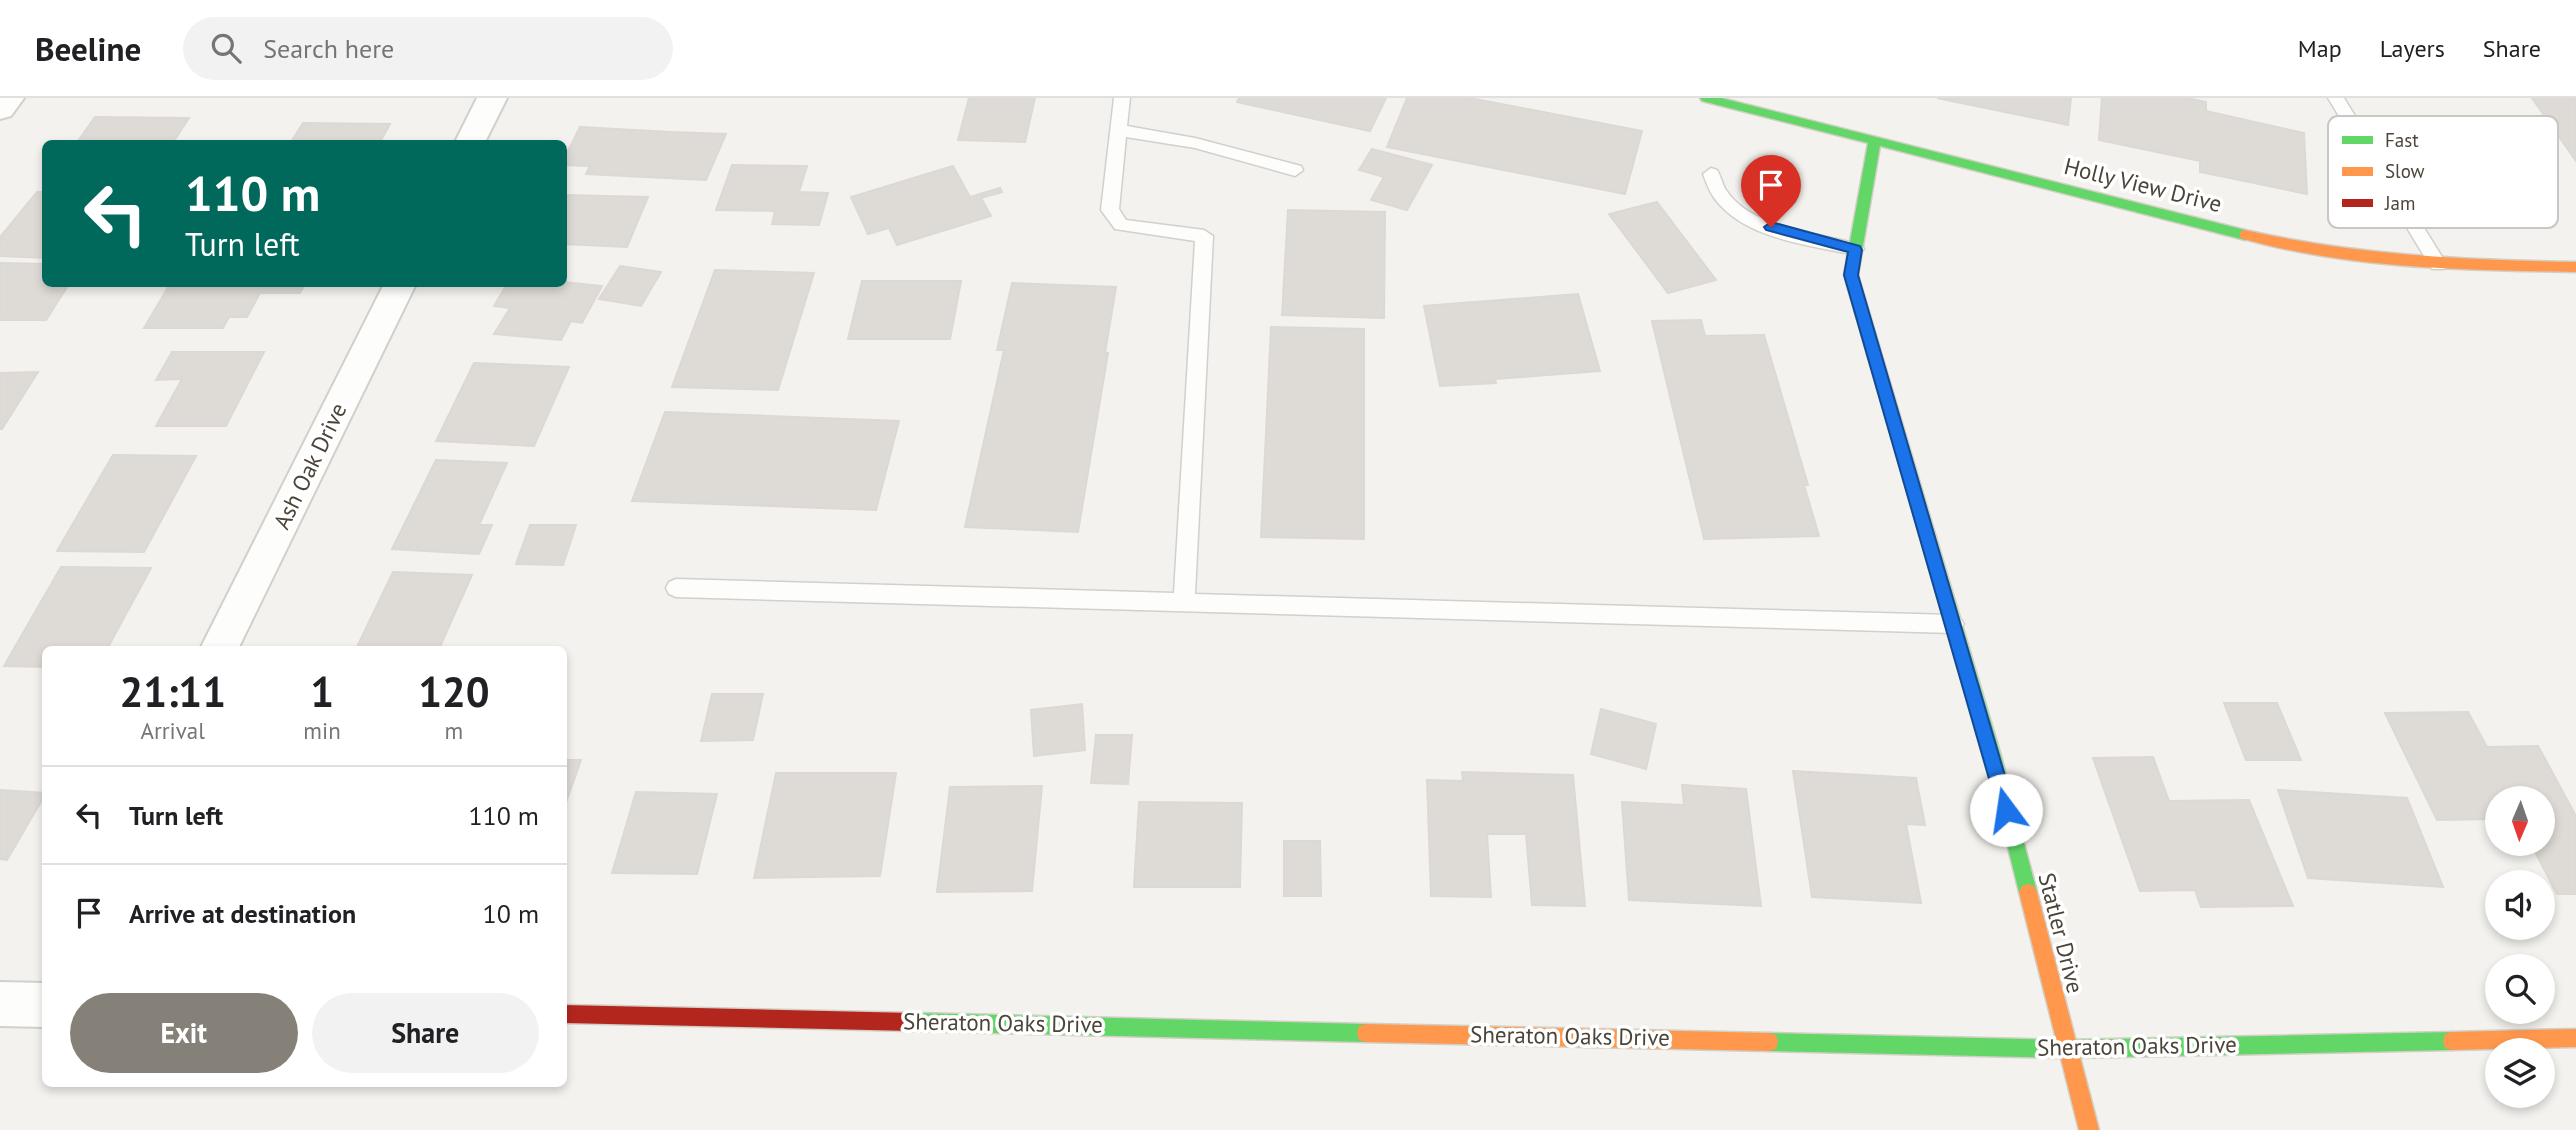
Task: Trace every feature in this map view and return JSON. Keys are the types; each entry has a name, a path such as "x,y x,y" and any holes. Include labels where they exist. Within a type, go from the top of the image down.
{"street":[{"path":"0,109 9,98"},
{"path":"471,140 492,98"},
{"name":"Holly View Drive","path":"1706,98 2266,240 2331,253 2438,265 2576,267"},
{"name":"Statler Drive","path":"1875,140 1851,275 1993,756 2089,1130"},
{"name":"Ash Oak Drive","path":"220,646 399,287"},
{"path":"0,1004 42,1004"},
{"name":"Sheraton Oaks Drive","path":"567,1014 2067,1049 2576,1038"}],"lane":[{"path":"1122,98 1110,210 1121,225 1204,236 1184,601"},
{"path":"2336,98 2347,116"},
{"path":"1118,130 1195,143 1295,170"},
{"path":"1711,174 1721,195 1758,222 1784,232 1855,250"},
{"path":"2415,228 2438,265"},
{"path":"676,588 1954,624"}],"building":[{"path":"969,98 1035,98 1025,142 958,140"},
{"path":"1239,98 1386,98 1370,131 1237,102"},
{"path":"1407,98 1470,98 1642,131 1625,194 1387,147"},
{"path":"1937,98 2071,98 2068,125"},
{"path":"2102,98 2187,98 2206,102 2206,111 2304,133 2307,194 2200,172 2200,161 2099,140"},
{"path":"2532,98 2576,98 2576,161 2558,135 2558,116 2545,116"},
{"path":"95,117 189,118 175,140 79,140"},
{"path":"303,123 390,124 381,140 292,140"},
{"path":"580,127 726,134 706,180 586,174 590,166 567,165 567,153"},
{"path":"1372,149 1432,165 1407,210 1371,200 1384,177 1359,170"},
{"path":"732,165 807,166 799,192 828,193 819,225 772,224 775,211 716,210"},
{"path":"953,166 970,197 1000,188 1002,192 981,198 991,216 897,245 889,228 868,234 851,197"},
{"path":"37,192 42,192 42,258 0,256 0,237"},
{"path":"567,195 648,197 627,247 567,244"},
{"path":"1657,202 1716,280 1668,293 1609,214"},
{"path":"1288,210 1385,212 1384,318 1282,315"},
{"path":"0,263 42,264 42,287 67,287 46,320 0,320"},
{"path":"620,266 661,272 641,306 599,299"},
{"path":"715,270 814,273 778,390 672,387"},
{"path":"862,281 961,281 950,339 848,339"},
{"path":"567,282 602,286 582,323 571,321 561,340 494,334 510,308 494,306 505,287 567,287"},
{"path":"1012,283 1116,287 1105,353 1108,353 1078,532 965,527 1004,350 997,350"},
{"path":"168,287 303,287 300,293 260,293 247,317 229,317 223,328 144,328"},
{"path":"1578,294 1600,371 1495,379 1496,383 1440,386 1424,306"},
{"path":"1701,320 1705,336 1764,335 1808,485 1804,485 1819,536 1704,539 1652,321"},
{"path":"1271,327 1364,329 1364,539 1261,537"},
{"path":"172,352 264,352 226,426 156,426 182,379 156,380"},
{"path":"474,363 569,367 534,446 436,441"},
{"path":"38,372 2,429 0,429 0,373"},
{"path":"665,412 899,421 876,510 632,501"},
{"path":"113,455 196,456 144,552 57,551"},
{"path":"436,460 507,463 479,525 492,525 479,554 392,549"},
{"path":"530,525 576,525 563,565 516,564"},
{"path":"61,567 151,568 109,646 42,646 42,667 4,666"},
{"path":"393,572 472,575 440,646 357,646"},
{"path":"712,694 763,694 753,740 701,741"},
{"path":"2224,703 2277,703 2301,760 2246,760"},
{"path":"1082,704 1085,750 1034,756 1031,710"},
{"path":"1601,709 1656,724 1646,769 1591,754"},
{"path":"2468,712 2487,747 2538,746 2576,816 2576,894 2557,894 2555,870 2545,870 2537,856 2555,856 2555,786 2485,786 2485,819 2437,820 2385,713"},
{"path":"1096,735 1132,735 1128,784 1091,783"},
{"path":"2153,757 2169,801 2249,800 2293,906 2201,907 2195,890 2140,891 2093,758"},
{"path":"567,760 581,760 567,800"},
{"path":"1793,771 1916,778 1925,825 1906,824 1921,903 1812,897"},
{"path":"1462,772 1573,775 1585,906 1532,905 1526,834 1487,834 1491,897 1431,896 1427,780 1463,781"},
{"path":"776,773 896,773 880,876 754,878"},
{"path":"1682,785 1746,789 1761,906 1629,900 1622,802 1684,805"},
{"path":"1042,786 1032,891 937,892 950,787"},
{"path":"0,790 42,793 42,800 7,860 0,859"},
{"path":"2278,790 2407,798 2443,887 2308,878"},
{"path":"636,792 717,794 697,874 612,873"},
{"path":"1139,802 1242,803 1240,887 1134,887"},
{"path":"1284,841 1320,841 1321,896 1284,896"}],"traffic: fast":[{"path":"1706,98 2245,235"},
{"path":"1875,140 1851,275 1993,756 2028,892"},
{"path":"912,1022 1366,1033"},
{"path":"1769,1042 2067,1049 2452,1041"}],"traffic: slow":[{"path":"2245,235 2328,252 2410,261 2576,267"},
{"path":"2028,892 2089,1130"},
{"path":"1366,1033 1769,1042"},
{"path":"2452,1041 2576,1038"}],"traffic: jam":[{"path":"567,1014 912,1022"}],"route":[{"path":"1771,227 1855,250 1851,275 1993,756 2006,810"}]}
